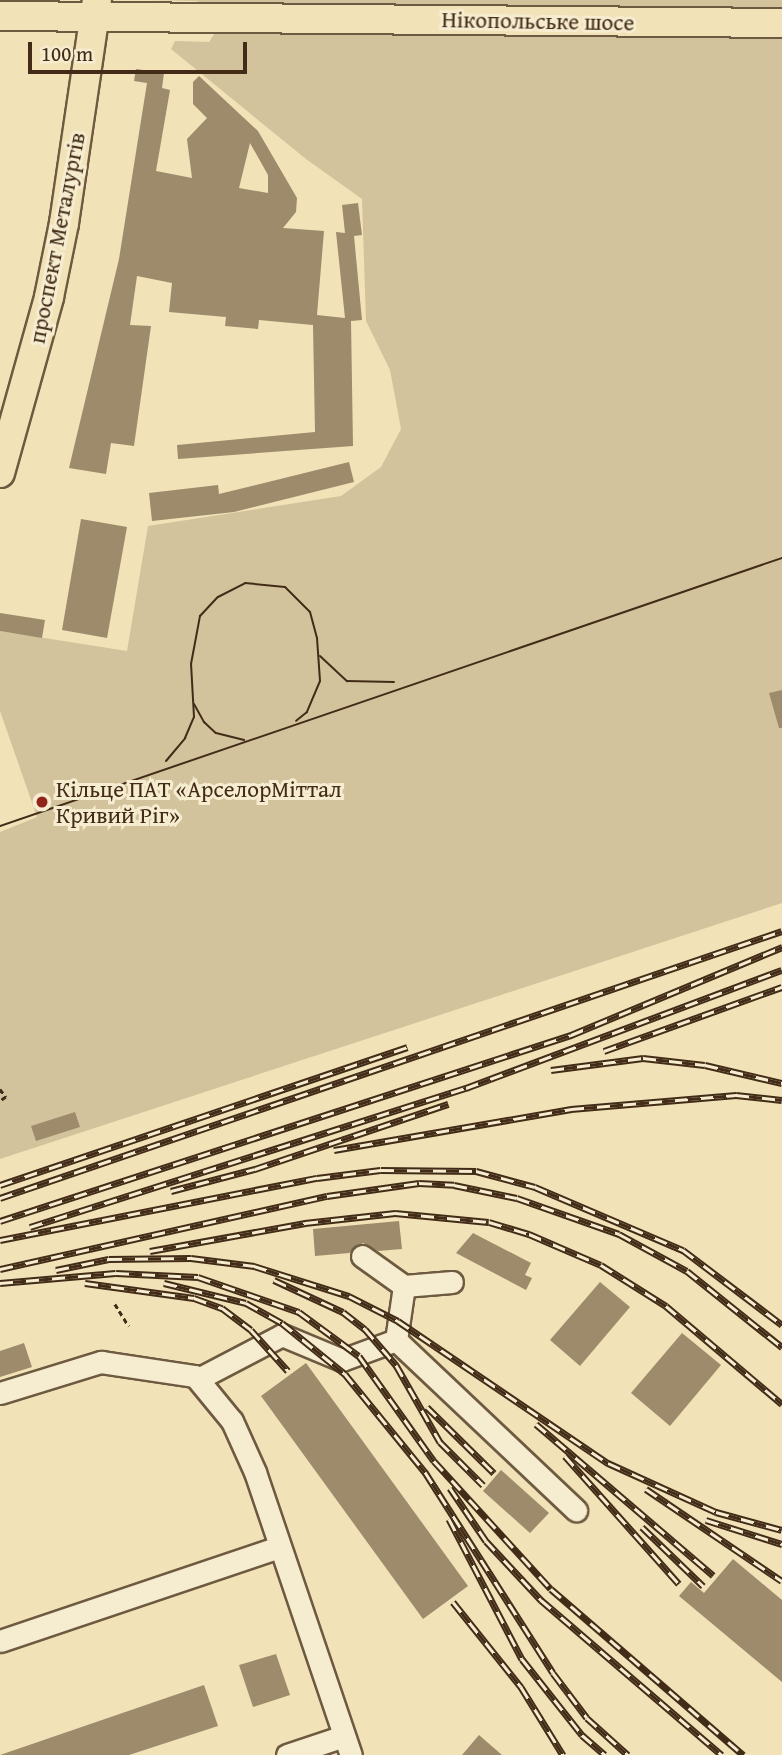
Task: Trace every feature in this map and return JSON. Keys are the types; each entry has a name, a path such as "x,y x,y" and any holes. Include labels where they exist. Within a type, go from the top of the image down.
{"main road":[{"name":"Нікопольське шосе","path":"0,16 95,8 782,23"},
{"name":"проспект Металургів","path":"0,472 49,297 95,8"}],"street":[{"path":"362,1256 404,1286 452,1282"},
{"path":"396,1340 404,1286"},
{"path":"0,1393 101,1362 198,1380 282,1335 342,1360 396,1340"},
{"path":"396,1340 576,1510"},
{"path":"198,1380 232,1421 280,1547 348,1746 287,1755"},
{"path":"0,1641 280,1547"}],"path":[{"path":"0,1089 6,1097 0,1101"},
{"path":"115,1304 128,1326"}],"shaded area":[{"path":"150,0 782,0 782,12 208,9 197,1"},
{"path":"216,31 782,33 782,903 0,1159 0,832 37,817 0,711 0,631 127,651 148,526 341,496 381,467 401,429 390,370 366,321 362,199 306,159 171,49 175,41 209,42"}],"building":[{"path":"136,69 164,73 162,88 170,90 156,171 192,178 187,139 207,118 193,104 193,82 199,76 258,131 297,198 296,212 283,228 324,231 317,315 345,318 336,232 345,233 342,205 358,203 362,235 354,236 362,320 351,321 353,446 178,459 177,445 315,432 313,325 259,320 258,329 225,326 226,317 169,312 172,283 137,276 130,325 151,326 134,446 111,443 106,474 69,468 119,259 147,83 134,81","holes":["250,143 268,175 268,193 239,188"]},
{"path":"349,462 354,482 234,512 152,521 149,493 218,485 219,494"},
{"path":"81,519 127,527 107,638 62,630"},
{"path":"0,613 45,620 42,638 0,631"},
{"path":"782,690 782,728 779,728 769,693"},
{"path":"75,1112 80,1127 36,1141 31,1126"},
{"path":"399,1221 402,1249 378,1251 363,1243 349,1253 315,1256 313,1229"},
{"path":"473,1233 531,1263 525,1275 532,1278 526,1290 456,1253"},
{"path":"600,1282 630,1307 580,1366 550,1340"},
{"path":"682,1333 721,1365 670,1426 631,1393"},
{"path":"24,1343 32,1367 0,1377 0,1351"},
{"path":"306,1363 468,1586 423,1619 261,1396"},
{"path":"501,1470 549,1513 530,1533 483,1491"},
{"path":"733,1559 782,1600 782,1682 679,1596 691,1582 704,1593"},
{"path":"276,1654 290,1695 253,1707 239,1665"},
{"path":"204,1685 218,1726 129,1755 0,1755"},
{"path":"479,1735 502,1755 462,1755"}],"tram line":[{"path":"0,826 782,558"},
{"path":"166,761 185,738 194,717 191,664 200,616 218,597 245,583 285,587 310,612 317,638 320,681 307,712 296,721"},
{"path":"320,656 347,681 394,682"},
{"path":"194,704 204,722 216,733 244,740"}],"railway":[{"path":"0,1198 782,931"},
{"path":"0,1221 571,1035 782,947"},
{"path":"30,1227 466,1088 782,970"},
{"path":"604,1051 782,987"},
{"path":"0,1185 407,1047"},
{"path":"551,1070 643,1058 705,1065 782,1083"},
{"path":"334,1150 571,1109 736,1095 782,1100"},
{"path":"171,1191 255,1169 448,1104"},
{"path":"0,1240 317,1178 381,1170 476,1171 535,1187 683,1250 782,1325"},
{"path":"0,1269 327,1196 419,1183 454,1185 517,1198 619,1234 687,1271 782,1347"},
{"path":"150,1251 305,1223 395,1213 489,1222 529,1234 601,1265 666,1306 782,1404"},
{"path":"56,1270 109,1259 191,1258 254,1266 349,1296 398,1321 608,1463 716,1512 782,1530"},
{"path":"0,1283 116,1273 198,1277 299,1312 359,1356 434,1461 551,1589 743,1755"},
{"path":"274,1280 343,1312 365,1329 396,1365 440,1442 483,1485"},
{"path":"85,1283 194,1298 222,1308 251,1330 288,1371"},
{"path":"164,1283 246,1303 282,1323 345,1374 425,1472 553,1673 587,1718 628,1755"},
{"path":"427,1407 494,1473"},
{"path":"536,1424 713,1575"},
{"path":"565,1456 679,1584"},
{"path":"450,1488 486,1541 541,1600 722,1755"},
{"path":"646,1489 782,1581"},
{"path":"449,1519 522,1659 582,1735 605,1755"},
{"path":"706,1520 782,1544"},
{"path":"642,1527 703,1586"},
{"path":"453,1602 521,1687 563,1755"}],"place":[{"name":"Кільце ПАТ «АрселорМіттал Кривий Ріг»","path":"42,802"}]}
